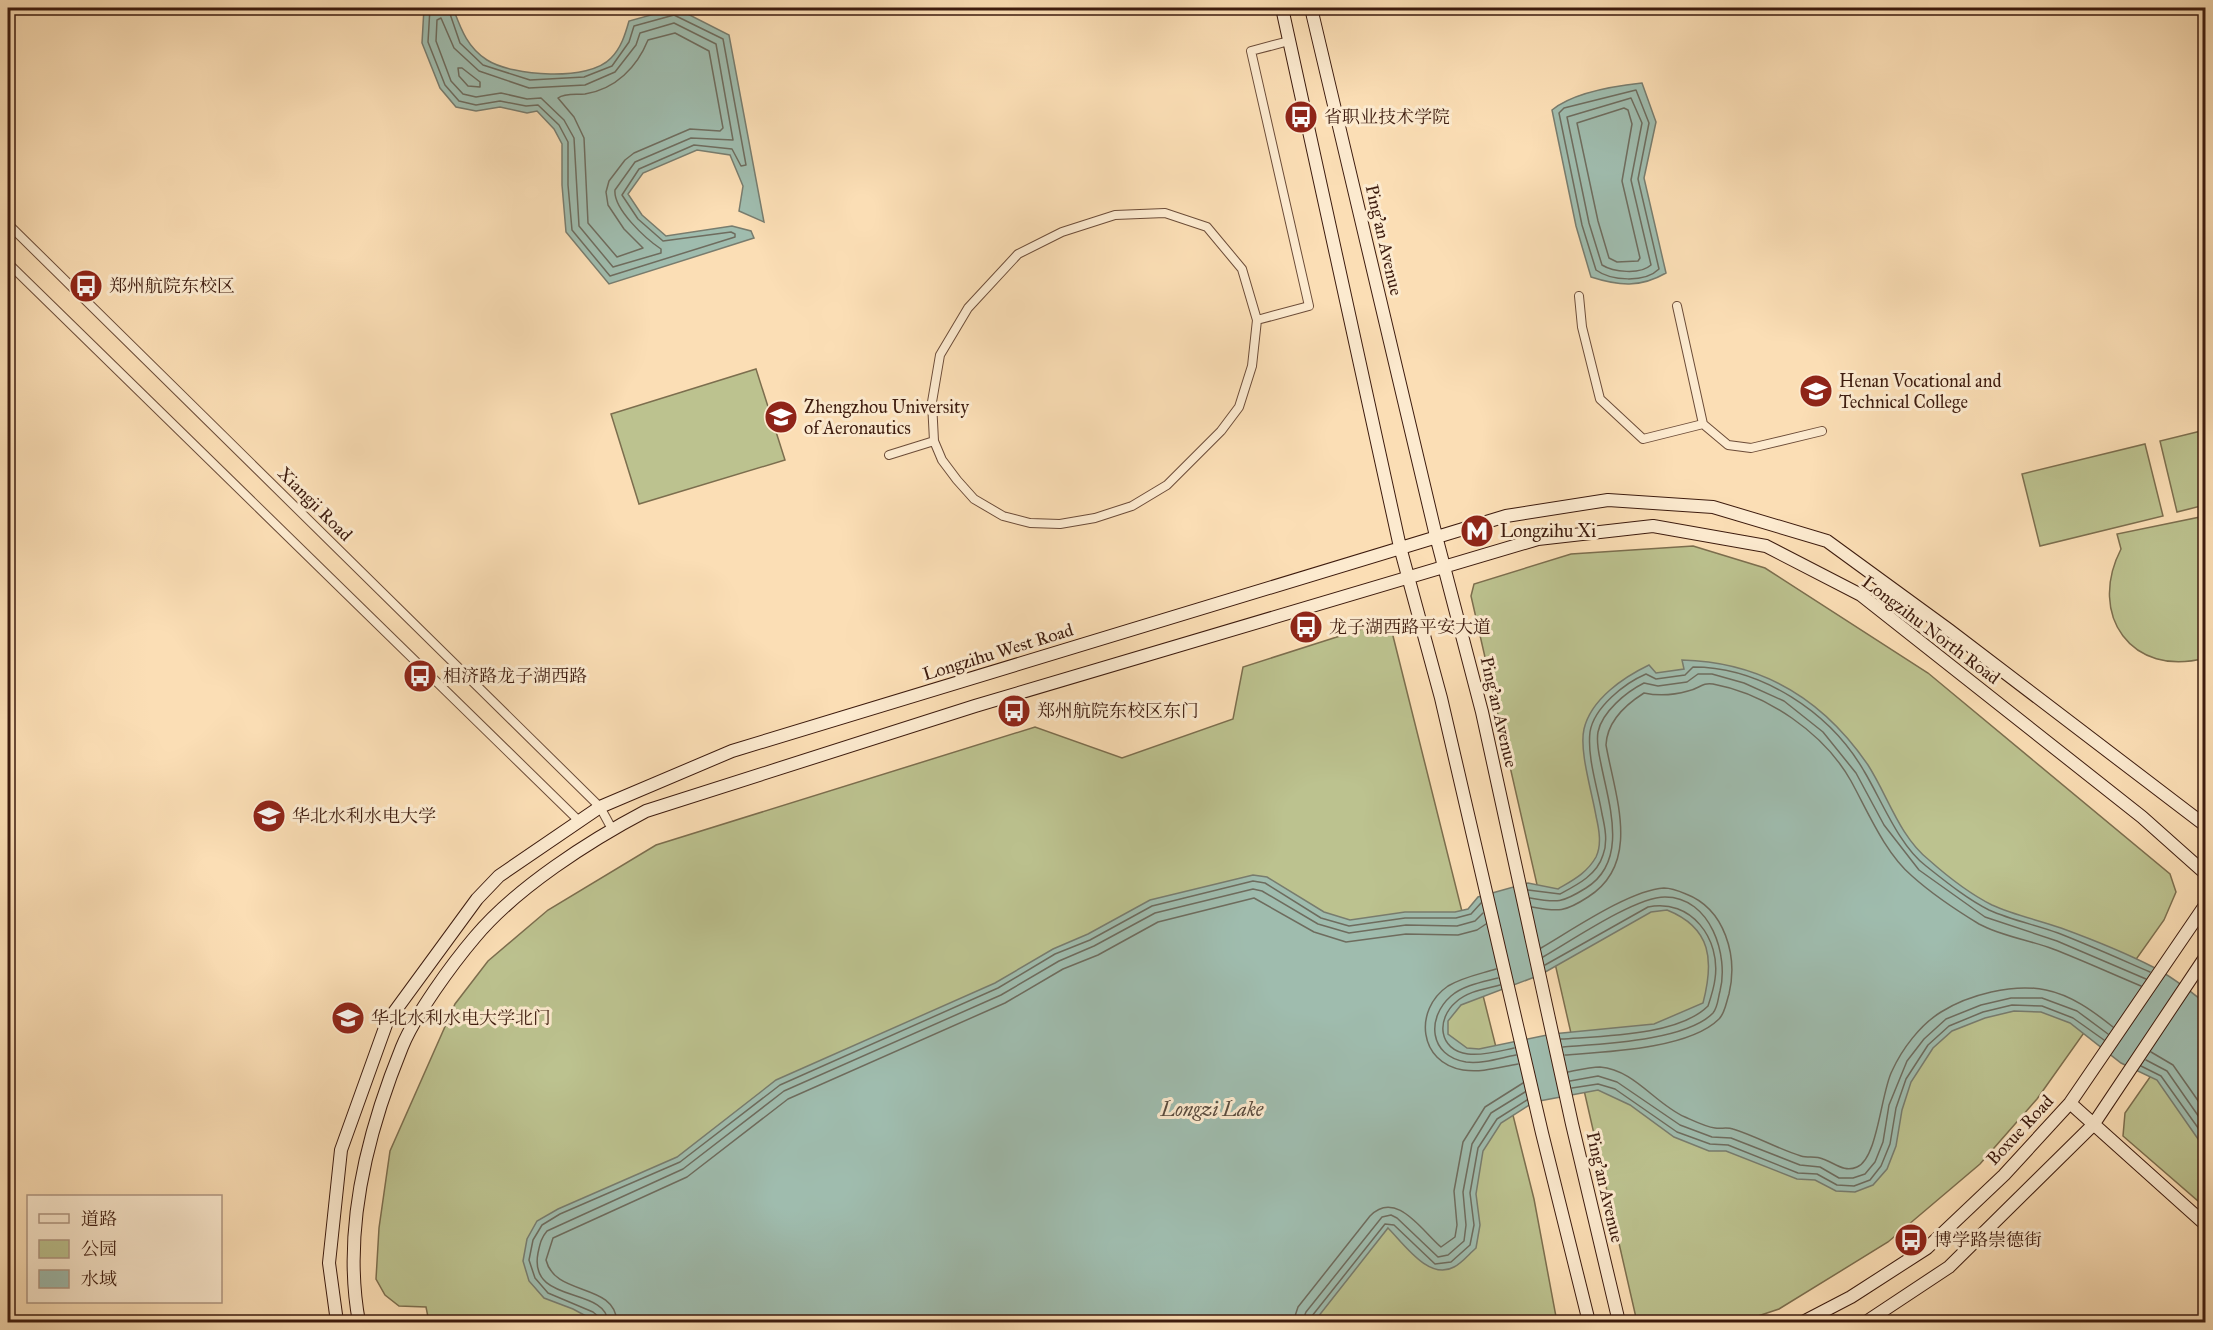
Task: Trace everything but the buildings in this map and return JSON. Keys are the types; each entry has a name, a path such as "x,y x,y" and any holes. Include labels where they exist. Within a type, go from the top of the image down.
{"street":[{"path":"1282,8 1400,547 1441,698 1542,1133 1589,1323"},
{"name":"Ping'an Avenue","path":"1311,8 1436,536 1482,712 1572,1124 1619,1323"},
{"path":"1257,320 1309,306 1251,51 1289,41"},
{"path":"1165,213 1207,227 1242,269 1257,320 1252,366 1239,407 1221,431 1167,484 1132,506 1095,518 1060,524 1030,523 1003,516 974,499 942,460 934,441 932,402 940,355 968,308 1018,254 1062,232 1115,215 1165,213"},
{"name":"Xiangji Road","path":"8,224 600,807 612,829"},
{"path":"8,263 578,820"},
{"path":"1579,296 1582,327 1600,399 1643,439 1703,424"},
{"path":"1677,306 1703,424 1728,445 1751,448 1822,431"},
{"path":"889,455 934,441"},
{"name":"Longzihu North Road","path":"1436,536 1506,516 1608,500 1713,507 1827,541 1949,630 2205,826"},
{"name":"Longzihu North Road","path":"1444,567 1538,539 1653,526 1766,546 1861,595 2142,817 2205,874"},
{"name":"Longzihu West Road","path":"338,1323 329,1263 341,1150 387,1022 477,899 499,876 600,807 732,751 1436,536"},
{"path":"359,1323 353,1258 363,1160 403,1046 441,983 475,936 514,897 612,829 646,811 975,706 1444,567"},
{"name":"Boxue Road","path":"1803,1323 1851,1297 1927,1248 2004,1175 2070,1104 2205,904"},
{"path":"1866,1323 1949,1267 2093,1125 2205,956"},
{"path":"2070,1104 2205,1225"}],"green space":[{"path":"756,369 785,460 639,504 611,414"},
{"path":"2205,430 2205,505 2177,512 2160,441"},
{"path":"2145,444 2163,516 2040,546 2022,474"},
{"path":"2205,516 2205,658 2179,662 2156,659 2137,650 2123,636 2113,618 2110,597 2112,573 2121,549 2117,534"},
{"path":"1693,546 1765,568 1928,673 2170,874 2176,892 2164,920 2037,1099 1980,1164 1888,1242 1779,1309 1740,1322 1637,1322 1471,596 1474,584 1571,554"},
{"path":"1368,627 1392,632 1534,1199 1557,1322 429,1322 426,1307 399,1306 385,1295 376,1279 379,1228 390,1151 455,1004 488,961 548,910 656,845 1035,727 1122,758 1233,719 1243,667"},
{"path":"2205,998 2205,1207 2123,1136 2125,1113"}],"water":[{"path":"424,8 453,8 466,37 480,55 499,65 531,73 569,73 600,66 617,50 629,21 676,8 729,35 764,222 739,211 743,186 730,155 697,150 643,173 628,194 642,215 666,236 732,226 751,231 754,238 609,284 566,232 562,185 562,144 554,129 537,111 527,113 500,107 476,111 456,107 440,88 422,43"},
{"path":"1642,83 1656,122 1644,178 1666,273 1647,281 1620,284 1591,277 1576,226 1552,110 1583,94"},
{"name":"Longzi Lake","path":"1682,660 1711,662 1738,668 1788,688 1831,721 1850,742 1868,765 1902,828 1919,850 1943,872 1984,901 2000,909 2072,932 2142,961 2173,979 2205,1003 2205,1149 2157,1080 2121,1063 2070,1023 2041,1012 2014,1011 1985,1018 1952,1031 1933,1048 1911,1082 1902,1110 1896,1146 1887,1169 1873,1185 1855,1192 1836,1191 1815,1180 1797,1179 1726,1151 1709,1151 1674,1137 1630,1105 1598,1090 1534,1102 1501,1123 1483,1151 1476,1194 1480,1225 1476,1248 1463,1261 1445,1270 1435,1269 1418,1259 1388,1228 1314,1322 597,1322 573,1309 544,1298 529,1281 523,1261 527,1239 537,1221 558,1209 677,1157 776,1080 995,983 1053,949 1088,934 1150,900 1253,875 1267,877 1324,912 1350,920 1405,912 1455,912 1468,909 1478,897 1528,883 1558,889 1579,876 1588,867 1596,857 1599,847 1598,826 1583,748 1584,729 1588,718 1610,690 1649,665 1656,673 1684,669","holes":["1667,910 1682,917 1701,936 1706,948 1708,973 1703,1003 1654,1024 1552,1034 1479,1049 1467,1048 1448,1034 1448,1021 1461,1005 1540,975 1651,912"]}],"place":[{"name":"省职业技术学院","path":"1301,117"},
{"name":"郑州航院东校区","path":"86,286"},
{"name":"Henan Vocational and Technical College","path":"1816,391"},
{"name":"Zhengzhou University of Aeronautics","path":"781,417"},
{"name":"Longzihu Xi","path":"1477,531"},
{"name":"龙子湖西路平安大道","path":"1306,627"},
{"name":"相济路龙子湖西路","path":"420,676"},
{"name":"郑州航院东校区东门","path":"1014,711"},
{"name":"华北水利水电大学","path":"269,816"},
{"name":"华北水利水电大学北门","path":"348,1018"},
{"name":"博学路崇德街","path":"1911,1240"}]}
